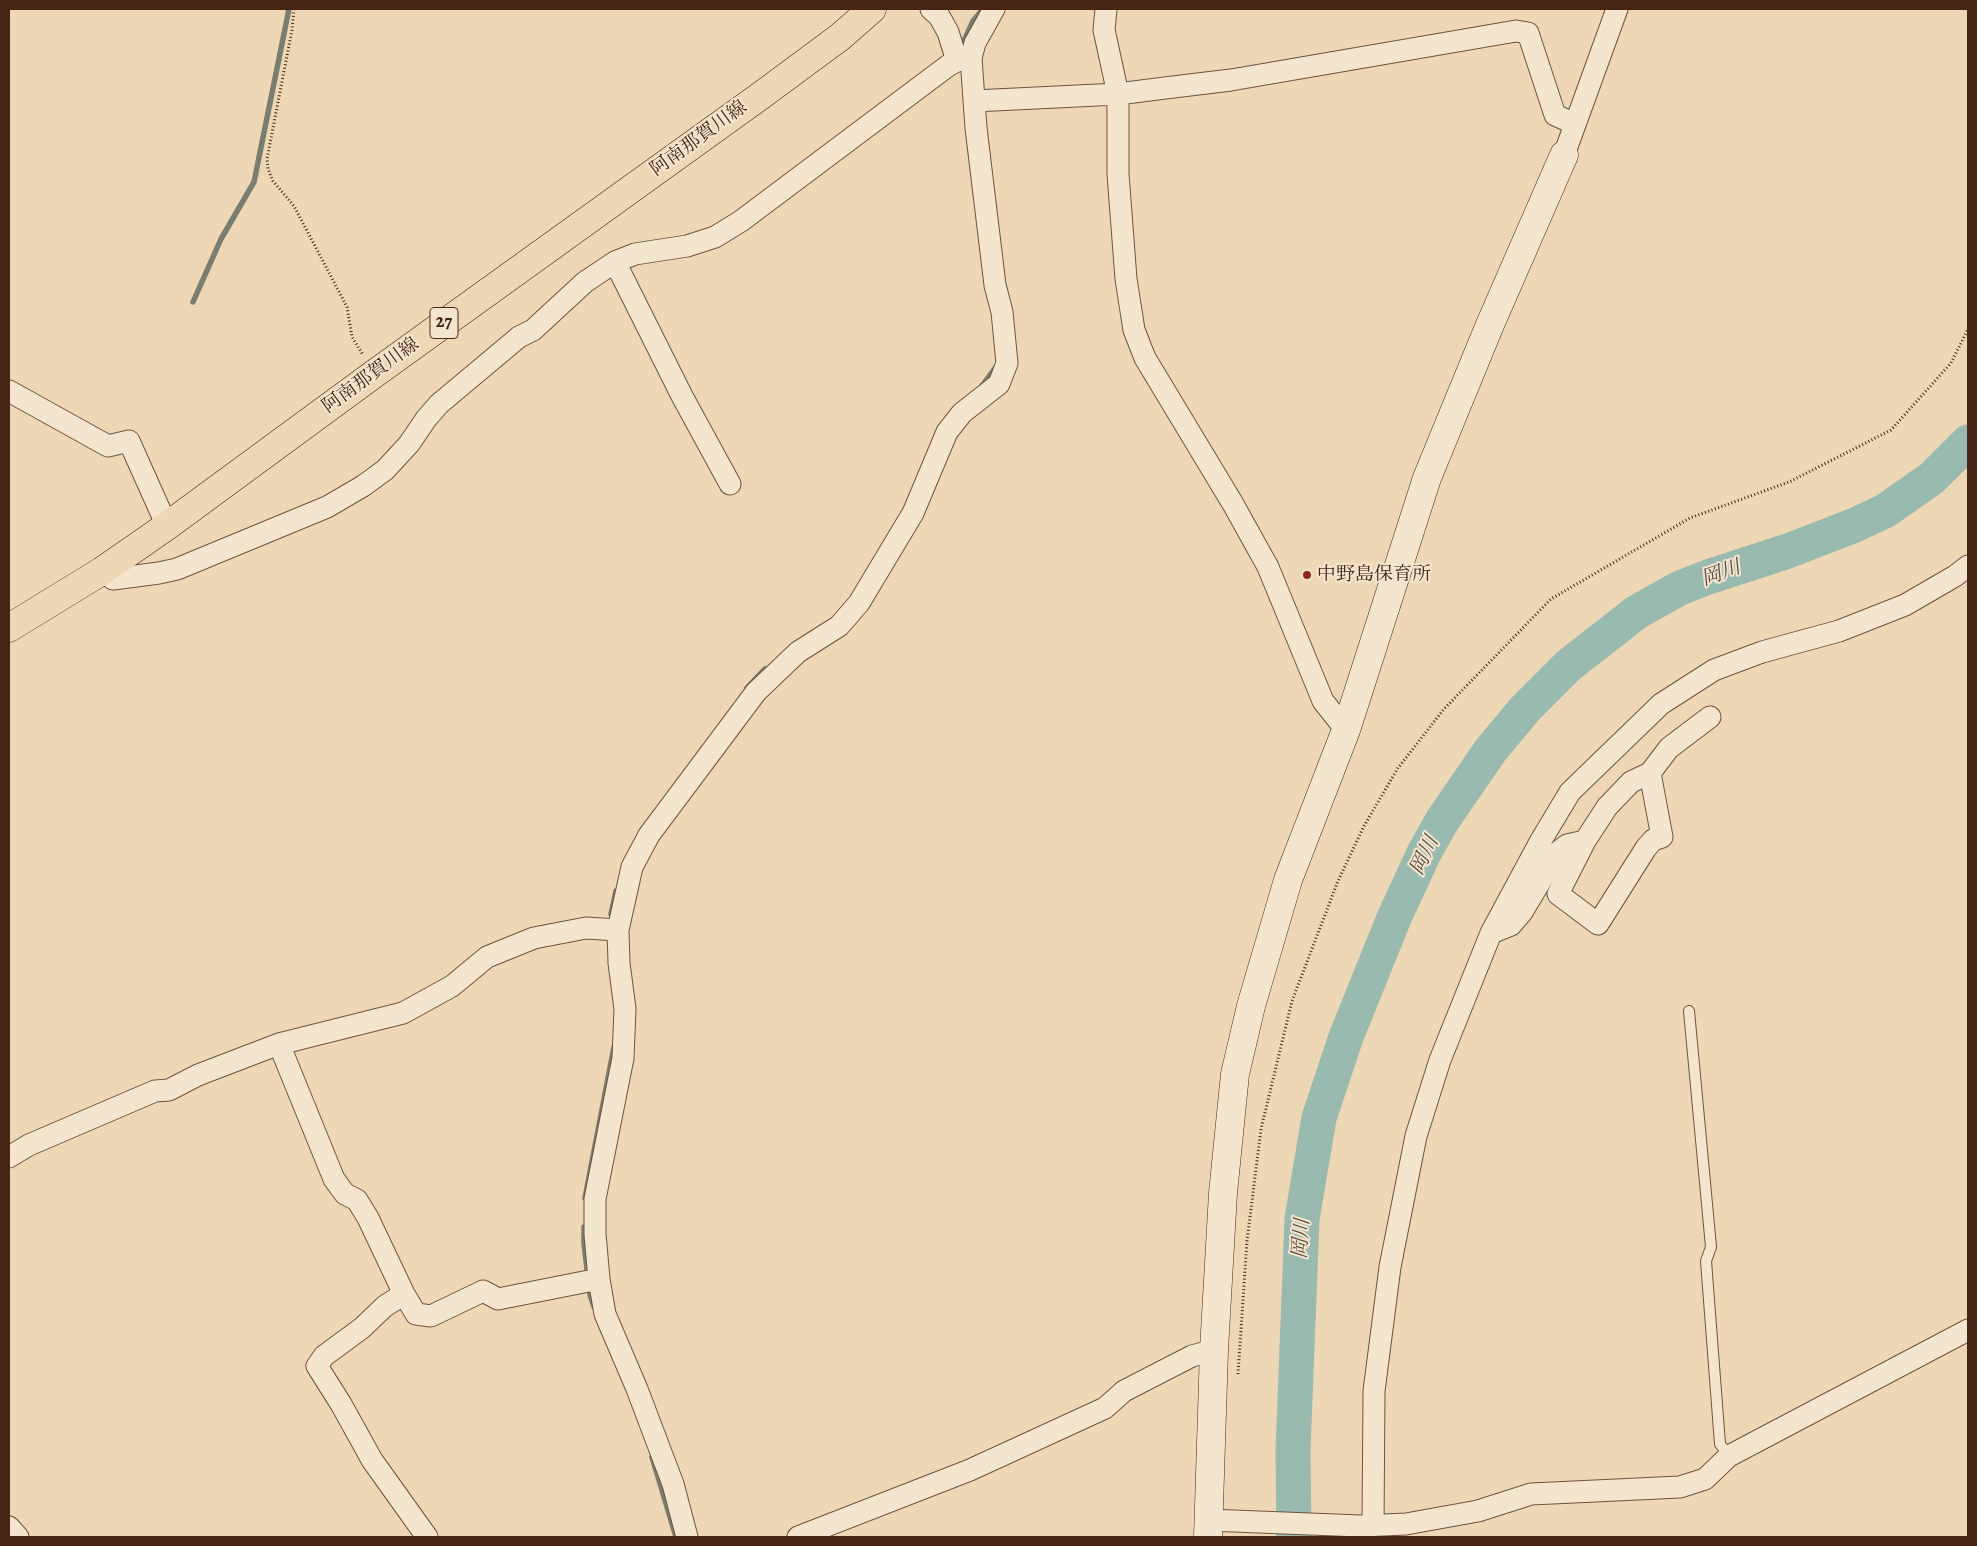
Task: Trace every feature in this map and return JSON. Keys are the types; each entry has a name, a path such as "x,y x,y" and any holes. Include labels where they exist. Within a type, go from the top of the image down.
{"main road":[{"name":"阿南那賀川線","path":"9,628 102,571 167,526 374,374 763,94 840,36 872,9"}],"street":[{"path":"687,1537 673,1484 637,1389 605,1314 599,1279 595,1234 595,1199 622,1058 625,1009 619,963 618,930 632,867 649,835 756,692 798,652 839,626 859,603 913,513 947,432 962,413 999,384 1007,362 1002,312 995,285 974,101 964,59 938,16 931,9"},
{"path":"102,571 113,579 159,574 177,569 327,508 363,486 385,470 409,444 439,404 519,337 533,330 584,282 615,262 635,254 688,246 715,237 741,221 964,59 994,9"},
{"path":"1106,9 1104,30 1118,94 1118,174 1126,278 1134,330 1145,358 1233,504 1268,567 1323,701 1346,730"},
{"path":"1617,9 1564,155 1489,327 1427,478 1346,730 1288,880 1251,1006 1235,1074 1223,1194 1214,1350 1208,1528 1241,1522 1367,1526 1406,1524 1478,1512 1531,1494 1680,1486 1706,1479 1729,1456 1968,1330"},
{"path":"974,101 1118,94 1231,80 1516,31 1528,33 1555,115 1575,124"},
{"path":"615,262 682,396 730,484"},
{"path":"9,391 108,446 129,441 167,526"},
{"path":"1367,1526 1374,1391 1390,1267 1416,1136 1440,1060 1491,933 1540,842 1570,792 1661,704 1714,670 1762,652 1839,631 1905,606 1968,566"},
{"path":"1650,773 1662,837 1653,840 1646,848 1598,924 1558,894 1585,841 1607,807 1631,782 1650,773 1669,748 1710,717"},
{"path":"1491,933 1511,925 1517,918 1558,852 1567,845 1585,841"},
{"path":"9,1157 29,1145 155,1091 169,1090 198,1076 279,1044 403,1013 452,986 487,957 534,938 586,928 618,930"},
{"path":"279,1044 334,1180 345,1194 357,1200 416,1314 431,1316 483,1291 498,1299 599,1279"},
{"path":"404,1294 385,1306 362,1328 324,1356 317,1366 341,1404 372,1460 427,1537"},
{"path":"798,1537 970,1470 1105,1408 1124,1391 1192,1356 1214,1350"},
{"path":"9,1527 18,1537"}],"lane":[{"path":"1689,1011 1712,1247 1706,1261 1720,1444 1729,1456"}],"path":[{"path":"294,9 289,48 267,159 268,169 274,181 294,206 347,307 352,337 374,374"},
{"path":"1238,1382 1248,1241 1261,1129 1292,1001 1338,881 1364,826 1398,768 1444,709 1551,599 1690,518 1789,482 1891,430 1951,363 1968,330"}],"waterway":[{"path":"193,302 221,239 254,182 289,9"},
{"path":"964,49 964,41 973,21 983,9"},
{"path":"982,386 996,367"},
{"name":"岡川","path":"1294,1537 1293,1450 1302,1219 1319,1118 1346,1037 1394,918 1424,853 1442,821 1490,751 1525,709 1569,665 1637,612 1680,588 1788,551 1855,525 1885,511 1932,478 1968,442"},
{"path":"747,688 765,669"},
{"path":"611,914 616,891"},
{"path":"585,1198 614,1047"},
{"path":"584,1227 590,1295 594,1307"},
{"path":"652,1457 676,1537"}],"place":[{"name":"中野島保育所","path":"1307,575"}]}
